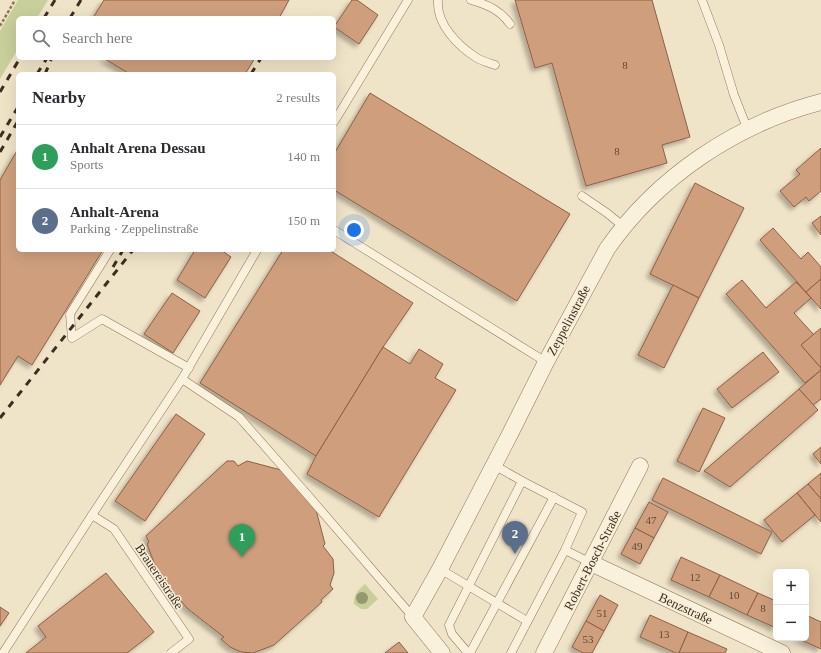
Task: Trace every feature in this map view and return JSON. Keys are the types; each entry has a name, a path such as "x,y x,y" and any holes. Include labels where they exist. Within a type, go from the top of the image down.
{"street":[{"name":"Zeppelinstraße","path":"416,621 440,569 546,362 607,249 624,227 659,191 692,162 747,128 780,115 821,102"},
{"name":"Robert-Bosch-Straße","path":"544,653 640,466"},
{"name":"Benzstraße","path":"591,564 782,653"},
{"path":"416,621 442,653"}],"lane":[{"path":"336,119 408,0"},
{"path":"438,0 438,7 446,28 454,38 478,58 495,65"},
{"path":"471,0 486,4 503,15 510,24"},
{"path":"702,0 719,45 734,95 747,128"},
{"path":"582,196 624,227"},
{"path":"336,231 546,362"},
{"path":"109,252 70,314 72,338 102,319 189,368"},
{"path":"3,653 189,368 256,252"},
{"path":"182,379 239,417 416,621"},
{"path":"494,465 582,512 565,550 511,653"},
{"path":"522,481 449,625 452,634 469,653 554,497"},
{"name":"Brauereistraße","path":"92,515 114,529 189,639 171,653"},
{"path":"565,550 591,564"},
{"path":"440,569 527,621"}],"path":[{"path":"0,26 15,0"}],"green space":[{"path":"18,0 48,0 38,16 16,16 16,52 0,79 0,31"},
{"path":"365,584 378,599 367,609 361,609 354,604 354,598"}],"building":[{"path":"104,0 289,0 280,16 94,16"},
{"path":"352,0 357,0 378,15 359,44 336,28 336,24"},
{"path":"515,0 652,0 690,137 662,145 667,163 586,186 552,63 535,68"},
{"path":"106,60 254,60 246,72 127,72"},
{"path":"370,93 570,214 517,301 336,191 336,151"},
{"path":"821,148 821,191 809,201 806,197 794,207 780,191 800,174 796,170"},
{"path":"16,152 16,252 102,252 32,365 18,356 0,385 0,180"},
{"path":"695,183 744,208 699,298 650,274"},
{"path":"821,216 821,235 812,223"},
{"path":"773,228 801,259 808,252 821,267 821,279 806,292 760,240"},
{"path":"194,252 224,252 231,257 205,298 177,280"},
{"path":"282,252 332,252 413,303 383,347 316,456 200,383"},
{"path":"821,279 821,309 806,292"},
{"path":"742,280 766,308 796,282 811,298 794,313 814,335 801,345 821,368 821,370 805,383 726,294"},
{"path":"673,285 699,298 664,368 638,355"},
{"path":"172,293 200,311 173,353 144,334"},
{"path":"821,328 821,368 801,345"},
{"path":"383,347 410,364 419,349 443,364 435,378 456,390 379,517 307,474 316,456"},
{"path":"763,352 779,372 732,408 717,389"},
{"path":"821,370 821,399 813,405 799,389"},
{"path":"799,389 818,410 730,487 704,471"},
{"path":"703,408 725,418 699,472 677,461"},
{"path":"176,414 205,434 145,521 115,501"},
{"path":"821,447 821,464 813,454"},
{"path":"227,461 234,461 238,466 247,461 285,471 315,506 325,544 323,546 333,559 334,573 330,585 333,589 321,600 322,602 274,645 253,653 241,652 230,647 221,639 224,637 188,609 162,578 156,568 147,544 149,542 146,536"},
{"path":"821,473 821,499 808,484"},
{"path":"663,478 772,532 761,554 652,500"},
{"path":"808,484 821,499 821,522 797,493"},
{"path":"797,493 815,515 782,542 764,520"},
{"path":"649,502 668,512 654,538 635,528"},
{"path":"635,528 654,538 640,564 621,554"},
{"path":"681,557 720,575 709,597 671,580"},
{"path":"106,573 154,632 127,653 26,653 46,637 38,626"},
{"path":"720,575 758,593 747,615 709,597"},
{"path":"758,593 773,600 773,627 747,615"},
{"path":"600,595 618,605 604,631 586,621"},
{"path":"0,607 9,613 0,626"},
{"path":"650,615 688,632 679,653 640,637"},
{"path":"809,616 821,622 821,649 804,641 809,641"},
{"path":"586,621 604,631 592,653 583,653 572,647"},
{"path":"688,632 727,649 725,653 679,653"},
{"path":"399,642 408,653 385,653"}],"railway":[{"path":"45,16 55,0"},
{"path":"71,16 81,0"},
{"path":"0,92 19,60"},
{"path":"38,72 46,60"},
{"path":"46,72 51,60"},
{"path":"252,72 260,60"},
{"path":"0,137 16,110"},
{"path":"0,152 16,124"},
{"path":"113,267 122,252"},
{"path":"0,418 131,252"}],"place":[{"name":"Anhalt-Arena","path":"515,554"},
{"name":"Anhalt Arena Dessau","path":"242,557"}]}
